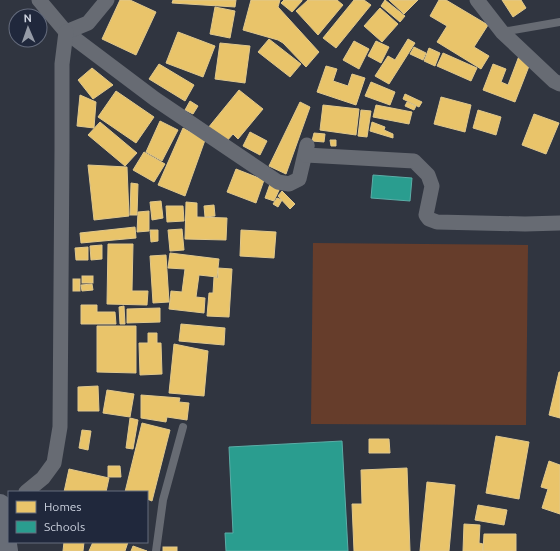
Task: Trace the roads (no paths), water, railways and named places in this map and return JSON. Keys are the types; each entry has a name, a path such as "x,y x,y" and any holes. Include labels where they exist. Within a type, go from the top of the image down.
{"street":[{"path":"39,0 66,32 155,99 278,182 289,184 299,179 307,145 306,155 414,161 428,175 432,186 426,215 429,219 437,222 524,224 560,223"},
{"path":"66,32 88,24 107,0"},
{"path":"477,0 502,32 560,84"},
{"path":"27,491 43,478 54,463 60,427 62,64 66,32"},
{"path":"3,509 7,551"}],"lane":[{"path":"502,32 560,22"},
{"path":"156,551 163,500 183,426"}]}
